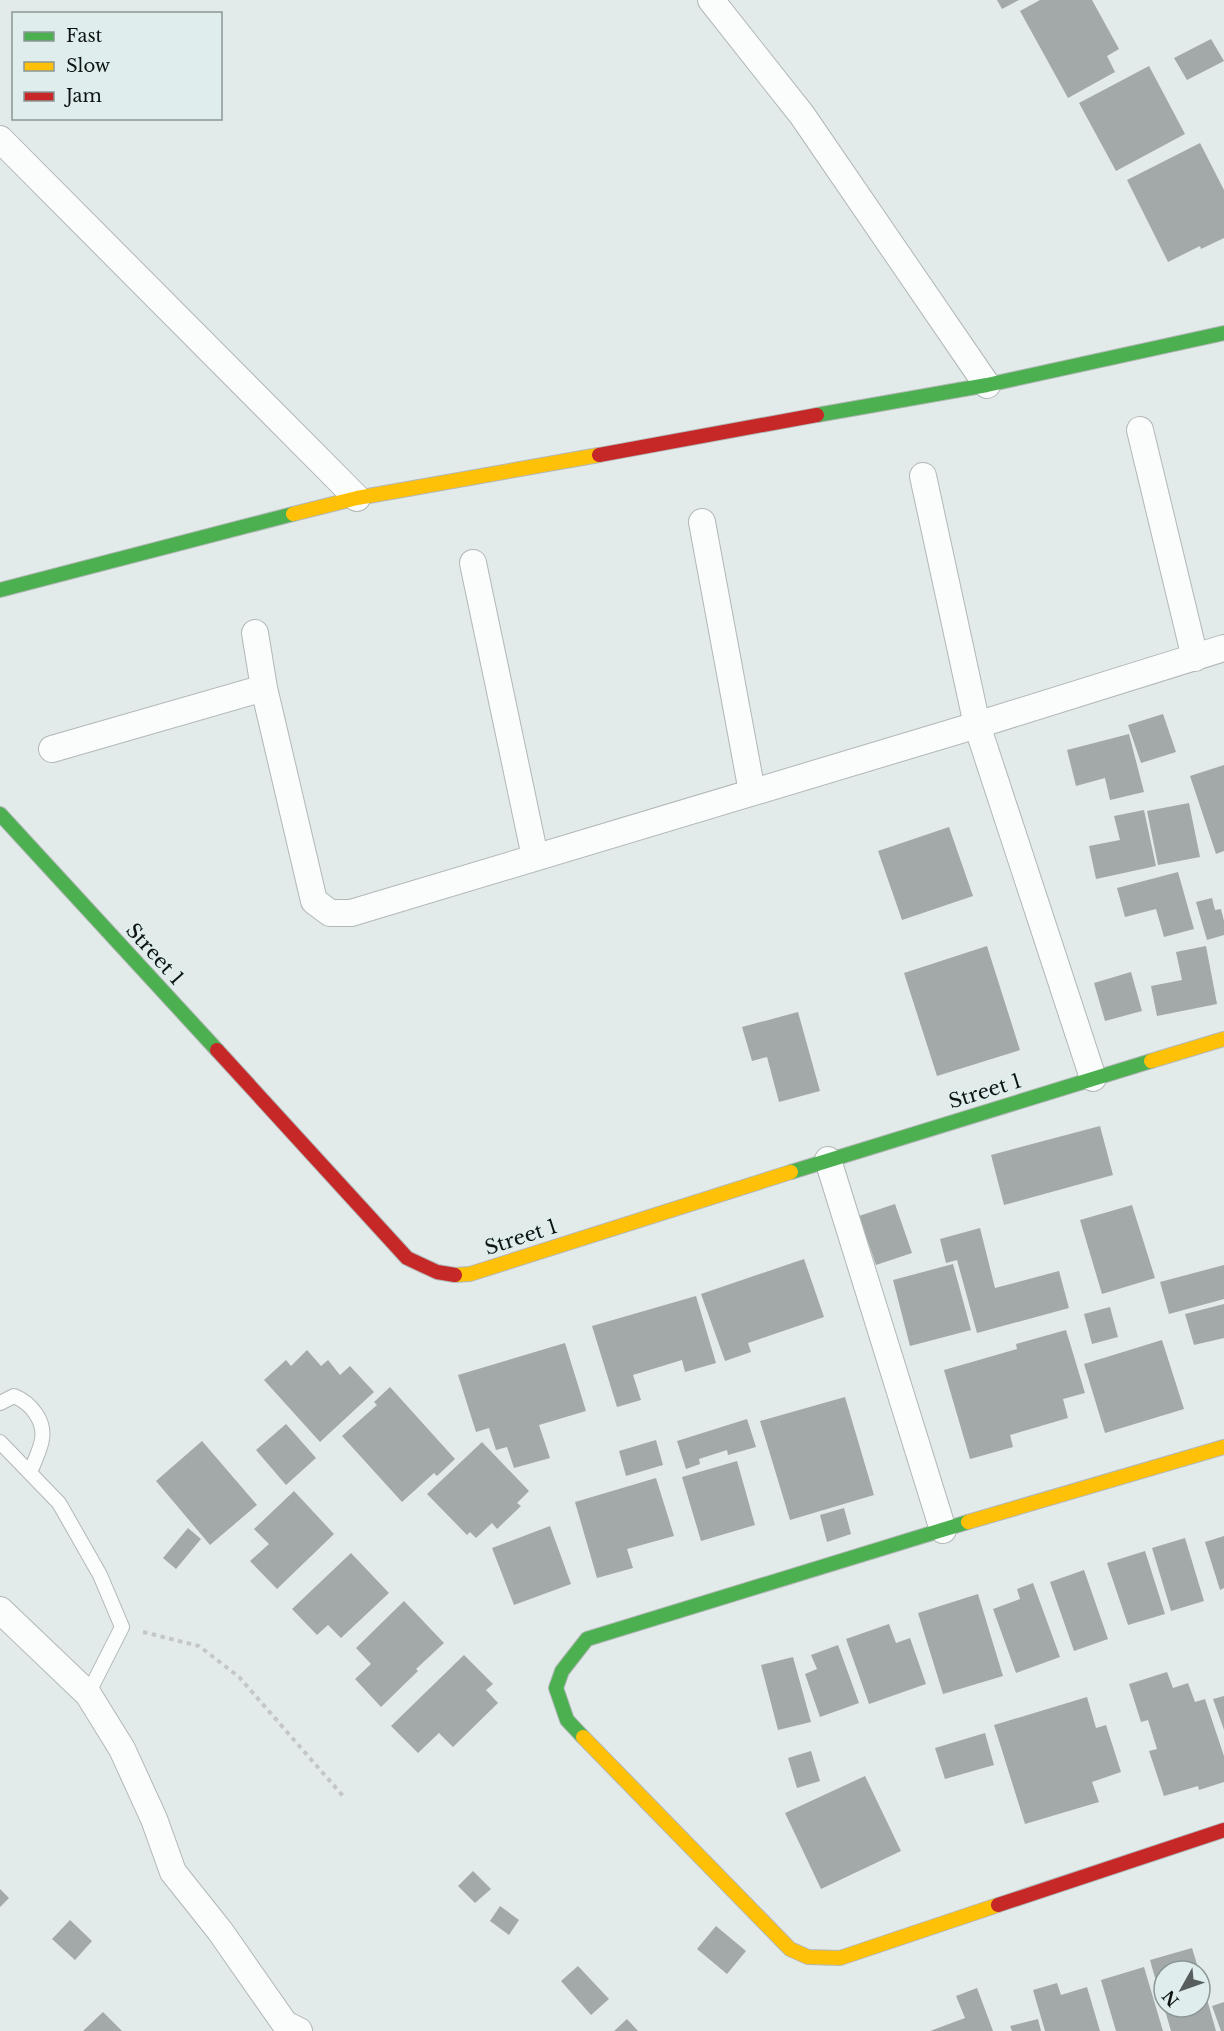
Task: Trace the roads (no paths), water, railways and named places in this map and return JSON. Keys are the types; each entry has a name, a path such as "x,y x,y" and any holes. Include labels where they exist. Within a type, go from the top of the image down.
{"street":[{"path":"711,0 802,115 987,385"},
{"path":"0,138 357,498"},
{"path":"0,590 357,498 987,385 1224,333"},
{"path":"1140,430 1195,658"},
{"path":"923,476 977,725 1093,1078"},
{"path":"702,522 752,792"},
{"path":"473,563 535,857"},
{"path":"255,633 264,688 314,901 330,913 351,913 977,725 1224,648"},
{"path":"52,749 264,688"},
{"name":"Street 1","path":"0,814 407,1258 427,1270 450,1276 470,1274 828,1160 1224,1039"},
{"path":"828,1160 943,1530"},
{"path":"1224,1448 943,1530 587,1639 562,1671 556,1688 567,1720 790,1949 808,1957 840,1958 1224,1830"},
{"path":"0,1610 88,1694 122,1749 154,1819 173,1872 220,1931 285,2024 299,2031"}],"lane":[{"path":"0,1403 14,1396 23,1399 32,1407 43,1424 43,1437 30,1473"},
{"path":"0,1442 59,1503 100,1575 122,1627 88,1694"}]}
